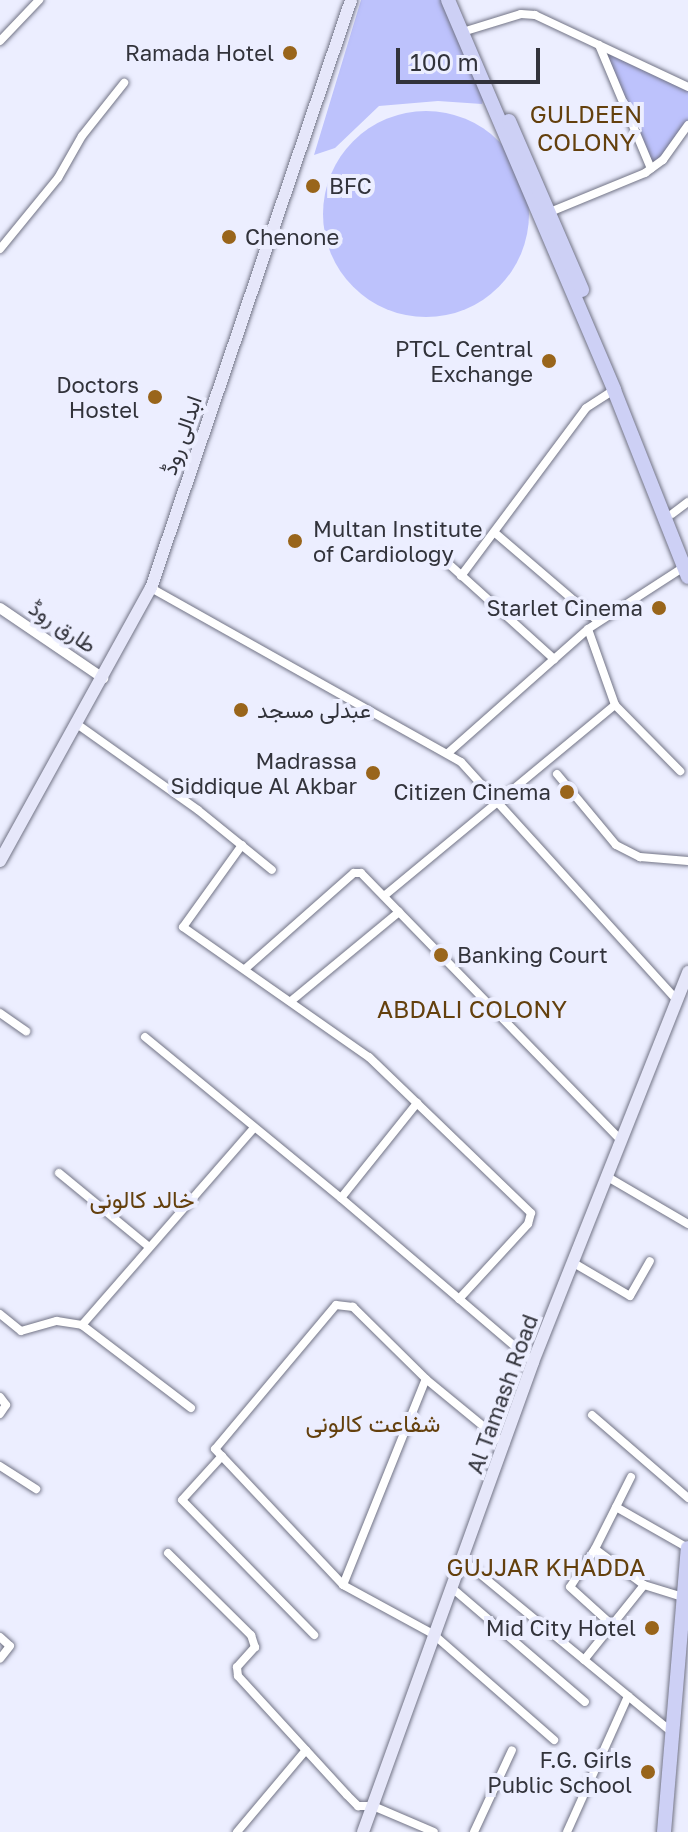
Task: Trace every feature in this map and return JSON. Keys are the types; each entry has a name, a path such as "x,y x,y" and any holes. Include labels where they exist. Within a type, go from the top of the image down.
{"main road":[{"name":"ابدالی روڈ","path":"0,861 151,588 351,0"},
{"path":"448,0 524,167 550,212 688,552"},
{"path":"456,0 686,572"},
{"name":"Al Tamash Road","path":"363,1832 433,1634 506,1444 533,1362 688,972"},
{"path":"664,1832 684,1633 683,1597 688,1548"}],"street":[{"path":"0,41 39,0"},
{"path":"469,30 528,14 688,87"},
{"path":"599,45 651,169"},
{"path":"0,249 58,178 82,136 124,83"},
{"path":"550,212 620,185 651,169 663,160 688,125"},
{"path":"461,576 586,408 614,390"},
{"path":"672,514 688,502"},
{"path":"494,532 598,621"},
{"path":"440,556 554,659"},
{"path":"448,753 598,621 686,572"},
{"path":"151,588 448,753 497,802 677,1000"},
{"name":"طارق روڈ","path":"0,608 103,678"},
{"path":"588,629 615,705 680,771"},
{"path":"384,896 615,705"},
{"path":"77,724 272,870"},
{"path":"557,774 623,850 640,857 688,861"},
{"path":"242,845 183,927 369,1057 531,1213 528,1224 459,1299"},
{"path":"245,969 354,873 361,873 621,1140"},
{"path":"291,1001 399,912"},
{"path":"0,1013 26,1031"},
{"path":"145,1037 341,1198 533,1362"},
{"path":"341,1198 417,1103"},
{"path":"82,1325 254,1128"},
{"path":"59,1173 148,1246"},
{"path":"606,1176 688,1224"},
{"path":"572,1262 630,1296 650,1261"},
{"path":"506,1444 426,1379 353,1307 336,1305 215,1449 343,1585 433,1634 554,1740"},
{"path":"0,1314 21,1331 57,1321 82,1325 191,1408"},
{"path":"343,1585 426,1379"},
{"path":"0,1397 6,1405 0,1414"},
{"path":"592,1415 688,1498"},
{"path":"222,1456 182,1500 314,1635"},
{"path":"0,1466 36,1489"},
{"path":"612,1625 570,1587 595,1549 631,1477"},
{"path":"616,1507 688,1548"},
{"path":"595,1549 644,1585 683,1597"},
{"path":"168,1553 251,1635 255,1647 237,1667 238,1676 358,1806 373,1806 434,1832"},
{"path":"463,1560 673,1733"},
{"path":"584,1660 644,1585"},
{"path":"452,1588 585,1702"},
{"path":"0,1637 10,1646 0,1659"},
{"path":"567,1832 628,1696"},
{"path":"237,1832 306,1750"},
{"path":"474,1832 512,1750"}],"shaded area":[{"path":"361,0 444,0 485,95 482,104 438,101 379,106 335,148 314,155"},
{"path":"599,45 688,87 688,125 651,169"},
{"path":"426,111 465,119 499,141 521,175 529,214 521,253 499,287 465,309 426,317 387,309 353,287 331,253 323,214 331,175 353,141 387,119"}],"place":[{"name":"Ramada Hotel","path":"290,53"},
{"name":"BFC","path":"313,186"},
{"name":"Chenone","path":"229,237"},
{"name":"PTCL Central Exchange","path":"549,361"},
{"name":"Doctors Hostel","path":"155,397"},
{"name":"Multan Institute of Cardiology","path":"295,541"},
{"name":"Starlet Cinema","path":"659,608"},
{"name":"عبدلی مسجد","path":"241,710"},
{"name":"Madrassa Siddique Al Akbar","path":"373,773"},
{"name":"Citizen Cinema","path":"567,792"},
{"name":"Banking Court","path":"441,955"},
{"name":"Mid City Hotel","path":"652,1628"},
{"name":"F.G. Girls Public School","path":"648,1772"}],"district":[{"name":"GULDEEN COLONY","path":"586,128"},
{"name":"ABDALI COLONY","path":"472,1009"},
{"name":"خالد کالونی","path":"142,1199"},
{"name":"شفاعت کالونی","path":"373,1423"},
{"name":"GUJJAR KHADDA","path":"546,1567"}]}
